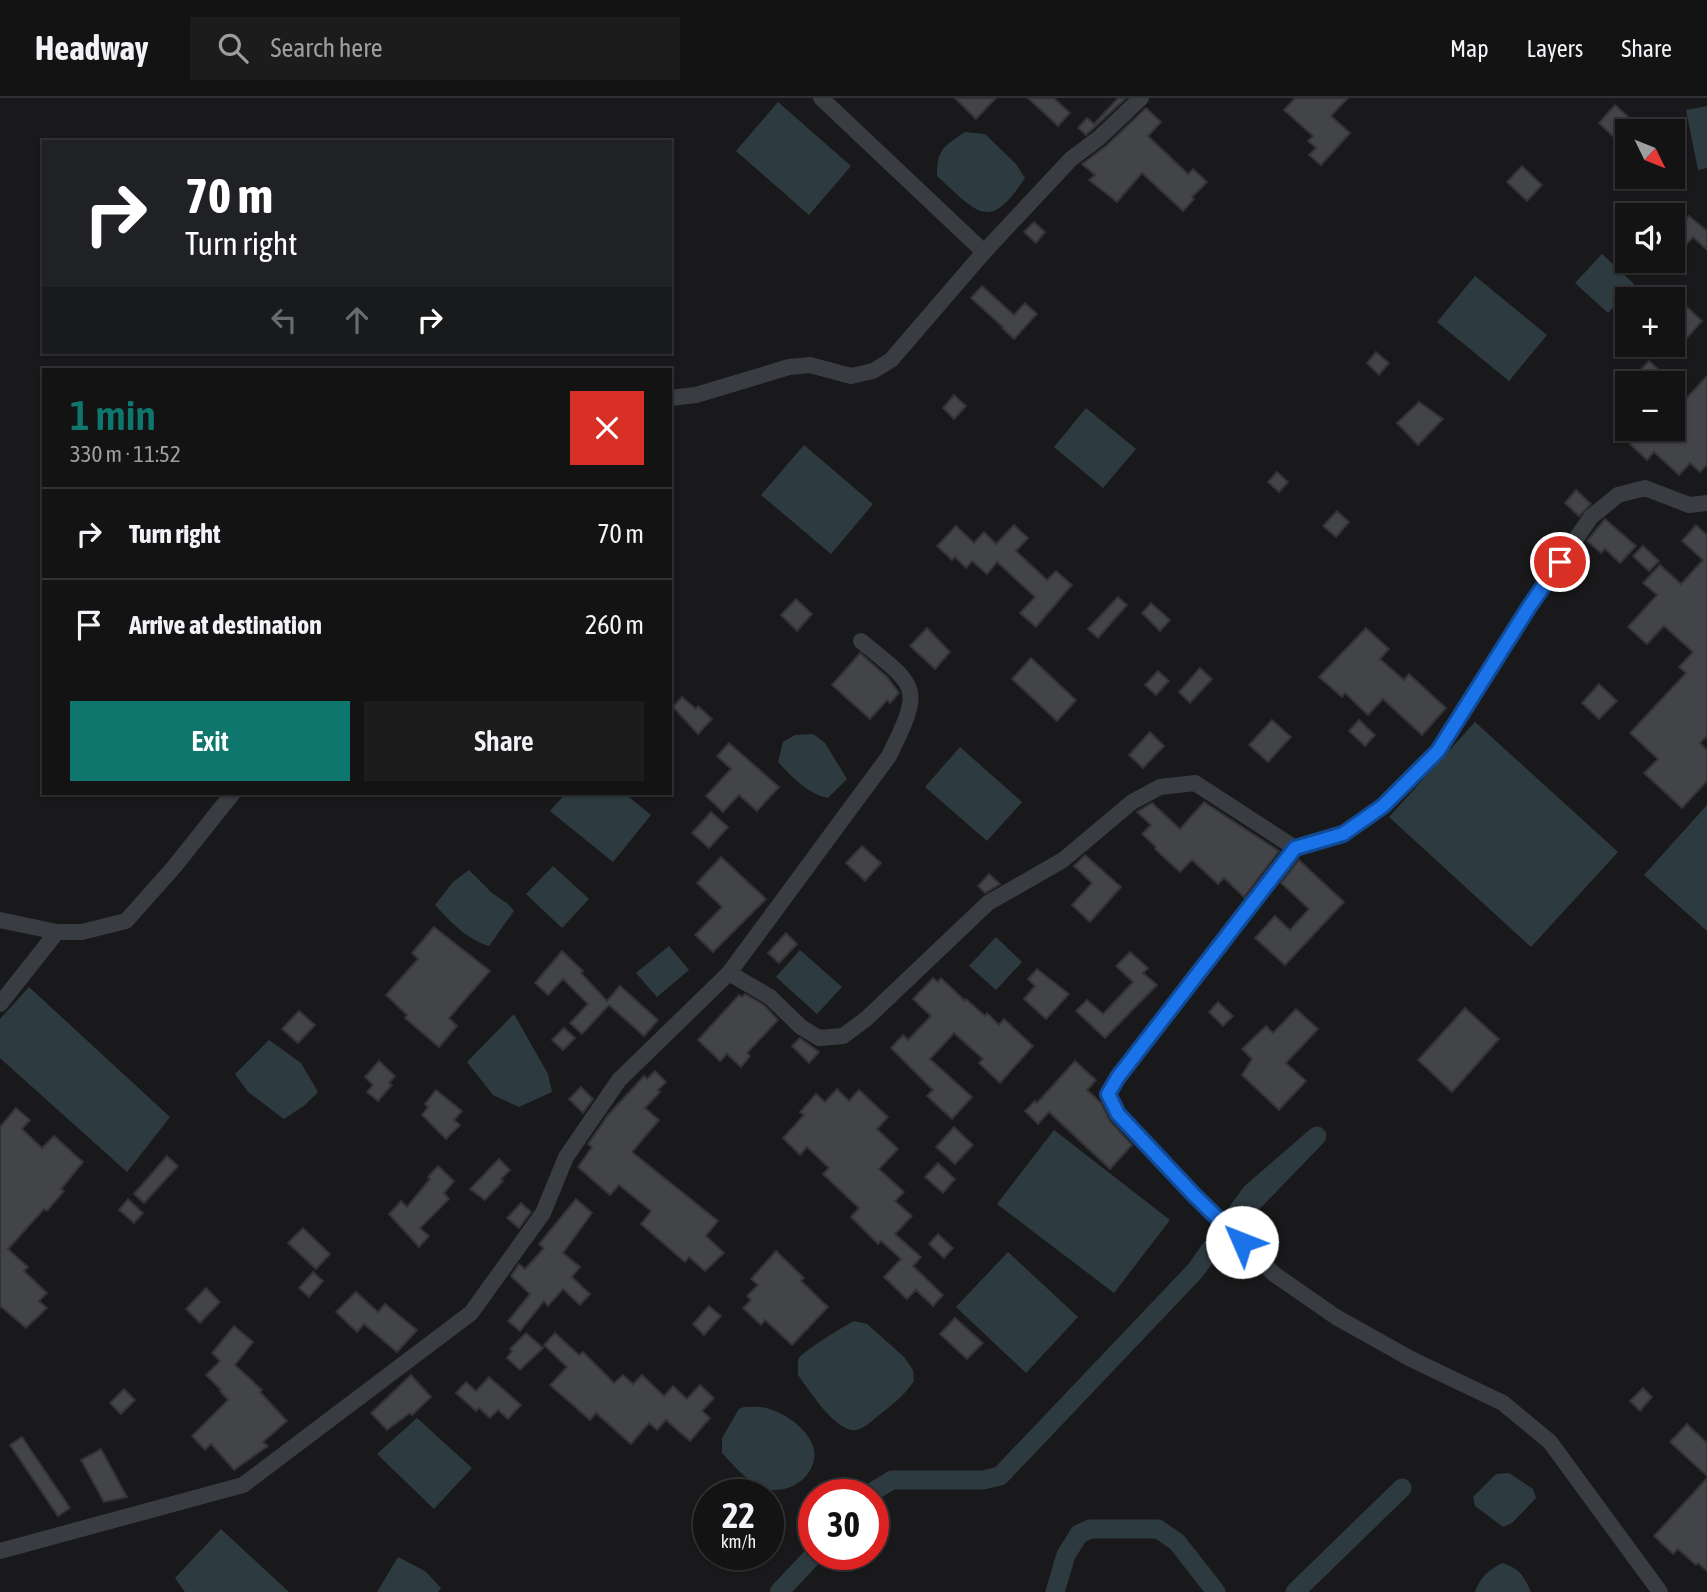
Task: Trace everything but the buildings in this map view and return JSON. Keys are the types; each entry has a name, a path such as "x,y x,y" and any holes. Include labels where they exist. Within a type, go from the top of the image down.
{"street":[{"path":"821,98 984,252"},
{"path":"672,398 696,395 789,367 810,365 851,376 873,371 891,360 984,252 1071,159 1099,138 1141,98"},
{"path":"1660,1592 1550,1443 1503,1403 1411,1359 1336,1317 1274,1274 1194,1195 1118,1114 1108,1094 1118,1077 1295,848 1343,834 1383,806 1438,751 1529,607 1591,517 1618,495 1645,488 1689,506 1707,503"},
{"path":"0,1551 243,1485 471,1313 543,1213 566,1157 619,1080 729,973 889,756 909,716 912,691 903,675 861,641"},
{"path":"729,973 770,997 801,1027 819,1038 843,1036 866,1019 988,903 1063,860 1132,802 1160,787 1195,783 1295,848"},
{"path":"0,919 57,932 82,932 126,920 174,867 231,795"},
{"path":"0,1004 57,932"}],"shaded area":[{"path":"778,102 851,166 809,215 736,151"},
{"path":"1707,106 1707,168 1698,170 1686,110"},
{"path":"965,132 985,134 1016,164 1025,178 1002,206 992,211 973,207 937,176 940,154 951,141"},
{"path":"1602,254 1615,266 1615,273 1622,273 1634,284 1631,287 1615,287 1615,305 1608,313 1575,283"},
{"path":"1475,276 1547,335 1509,381 1437,322"},
{"path":"1086,408 1136,449 1103,488 1054,447"},
{"path":"804,445 873,504 831,554 761,495"},
{"path":"1475,722 1618,852 1531,947 1389,817"},
{"path":"813,734 825,743 847,779 828,798 807,789 778,762 783,742 795,735"},
{"path":"960,747 1022,802 987,841 925,787"},
{"path":"564,795 626,795 651,815 613,862 550,811"},
{"path":"1707,805 1707,931 1644,875"},
{"path":"553,866 589,899 562,928 526,894"},
{"path":"469,870 514,911 489,946 466,934 435,905 453,882"},
{"path":"996,937 1022,962 996,990 969,966"},
{"path":"669,946 689,970 657,997 636,973"},
{"path":"800,950 842,987 817,1014 776,977"},
{"path":"29,987 170,1117 127,1172 0,1058 0,1019"},
{"path":"514,1014 548,1074 552,1092 519,1107 493,1095 467,1062"},
{"path":"269,1040 301,1063 318,1092 284,1119 248,1092 235,1074"},
{"path":"1054,1130 1170,1220 1114,1293 997,1204"},
{"path":"1008,1252 1078,1317 1026,1373 956,1307"},
{"path":"854,1321 867,1324 904,1357 913,1370 914,1381 894,1403 856,1430 840,1425 832,1418 798,1375 798,1360 803,1354"},
{"path":"761,1407 774,1411 791,1420 806,1434 814,1451 814,1460 803,1479 798,1479 798,1483 784,1489 784,1479 748,1479 722,1453 722,1438 739,1409"},
{"path":"417,1418 472,1468 434,1509 377,1454"},
{"path":"1509,1473 1533,1489 1536,1498 1512,1523 1503,1527 1475,1506 1473,1497 1496,1474"},
{"path":"221,1529 289,1592 185,1592 175,1578"},
{"path":"398,1557 425,1571 441,1588 438,1592 377,1592"},
{"path":"1502,1563 1520,1573 1531,1592 1475,1592 1486,1574"}],"waterway":[{"path":"889,1482 983,1480 1000,1476 1195,1271 1251,1193 1317,1136 1224,1232"},
{"path":"1295,1592 1402,1488"},
{"path":"1055,1592 1066,1555 1079,1534 1090,1529 1158,1529 1177,1542 1216,1592"},
{"path":"779,1592 800,1570"}],"route":[{"path":"1242,1242 1118,1114 1108,1094 1118,1077 1295,848 1343,834 1383,806 1438,751 1560,562"}]}
